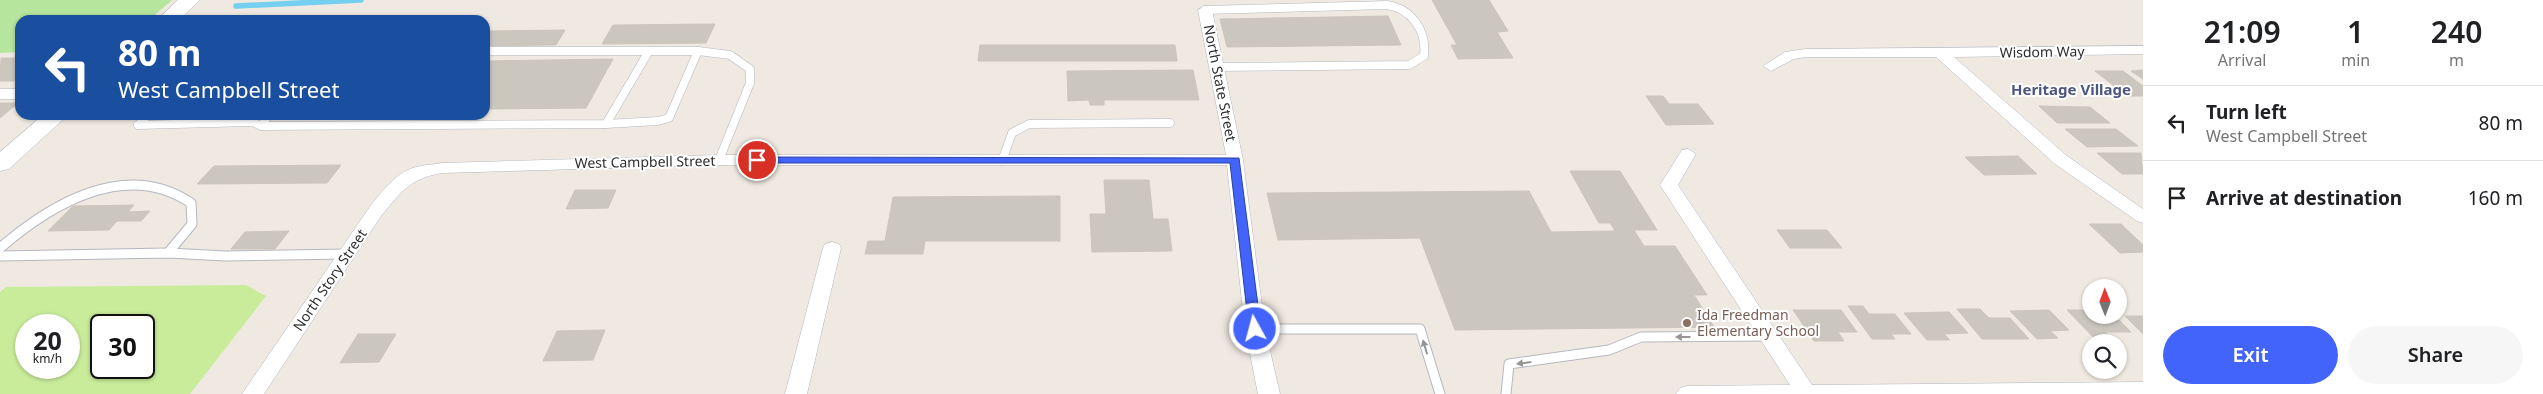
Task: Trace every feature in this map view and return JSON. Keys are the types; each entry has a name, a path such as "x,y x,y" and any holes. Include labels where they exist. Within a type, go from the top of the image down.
{"main road":[{"path":"173,15 190,0"},
{"path":"0,164 51,120"}],"street":[{"name":"North State Street","path":"1205,10 1235,160 1255,329 1269,394"},
{"name":"Wisdom Way","path":"1771,66 1784,58 1806,53 2143,50"},
{"path":"1940,53 2061,160 2143,217"},
{"path":"0,94 15,94"},
{"path":"1688,154 1669,185 1806,393"},
{"name":"West Campbell Street","path":"415,173 442,168 719,160 1235,160"},
{"name":"North Story Street","path":"253,394 375,212 394,189 415,173"},
{"path":"796,394 832,248"},
{"path":"1687,394 2143,390"}],"lane":[{"path":"1205,10 1387,5 1406,12 1414,19 1426,48 1424,56 1409,65 1217,67"},
{"path":"490,51 698,51 730,55 750,69 750,83 719,160"},
{"path":"606,124 649,51"},
{"path":"143,120 138,125 606,124 658,122 669,118 698,51"},
{"path":"249,120 257,124"},
{"path":"257,124 262,120"},
{"path":"1002,161 1008,137 1017,126 1028,124 1170,123"},
{"path":"0,248 36,218 64,202 89,192 114,187 147,186 175,192 191,203 192,224 168,253"},
{"path":"0,256 168,253 226,256 348,254"},
{"path":"1255,329 1420,329 1440,394"},
{"path":"1506,394 1509,364 1609,350 1641,337 1767,336"}],"green space":[{"path":"0,0 172,0 155,15 15,15 15,52 0,53"},
{"path":"246,285 266,296 190,394 0,394 0,292 6,287"}],"building":[{"path":"1432,0 1489,0 1508,31 1497,32 1513,58 1458,59 1451,45 1457,45"},
{"path":"1388,16 1401,45 1227,47 1220,19"},
{"path":"715,24 706,43 602,44 613,25"},
{"path":"565,30 556,45 490,46 490,31"},
{"path":"980,45 1175,45 1177,61 978,61"},
{"path":"1,58 15,58 15,81 0,81"},
{"path":"613,59 586,108 490,109 490,61"},
{"path":"1193,70 1199,100 1104,100 1104,105 1090,105 1089,100 1068,101 1067,71"},
{"path":"2143,70 2143,79 2131,71"},
{"path":"2095,71 2123,71 2143,86 2143,96 2127,96"},
{"path":"1646,96 1663,96 1669,104 1698,104 1714,124 1666,125"},
{"path":"0,103 15,103 15,106 0,118"},
{"path":"2039,106 2090,107 2110,123 2057,123"},
{"path":"2065,129 2116,129 2138,146 2087,147"},
{"path":"2097,153 2141,153 2143,174 2122,174"},
{"path":"2018,156 2037,174 1984,175 1965,157"},
{"path":"341,165 327,183 197,184 214,166"},
{"path":"1570,171 1620,171 1657,230 1634,230 1644,246 1675,246 1707,295 1694,295 1714,327 1455,330 1420,238 1278,240 1267,193 1529,191 1551,232 1615,231 1610,223 1599,223"},
{"path":"1104,180 1149,180 1153,219 1168,219 1172,251 1092,252 1090,214 1106,214"},
{"path":"575,190 616,190 608,208 566,209"},
{"path":"1060,196 1060,241 925,241 923,254 865,254 868,241 885,241 893,197"},
{"path":"134,205 128,212 150,211 141,221 117,221 109,230 48,231 73,206"},
{"path":"2089,224 2121,224 2143,245 2143,252 2120,253"},
{"path":"1777,230 1827,230 1842,248 1790,248"},
{"path":"289,231 275,249 231,249 245,232"},
{"path":"1848,306 1863,306 1869,314 1895,314 1911,334 1891,334 1895,339 1872,339"},
{"path":"1957,309 1980,309 1989,318 2010,318 2029,339 1982,339"},
{"path":"1793,310 1841,310 1857,332 1838,332 1844,341 1814,341"},
{"path":"2049,310 2069,330 2050,331 2058,338 2037,339 2010,311"},
{"path":"2067,310 2082,310 2082,324 2123,324 2131,332 2105,332 2107,334 2090,334"},
{"path":"1949,312 1968,333 1944,334 1950,340 1927,340 1904,313"},
{"path":"2128,316 2143,316 2143,334 2128,319"},
{"path":"605,330 593,360 543,361 557,331"},
{"path":"358,334 396,334 379,362 340,363"}],"waterway":[{"path":"236,6 361,0"}],"place":[{"name":"Ida Freedman Elementary School","path":"1687,323"}],"district":[{"name":"Heritage Village","path":"2071,90"}],"route":[{"path":"757,160 1235,160 1255,329"}]}
